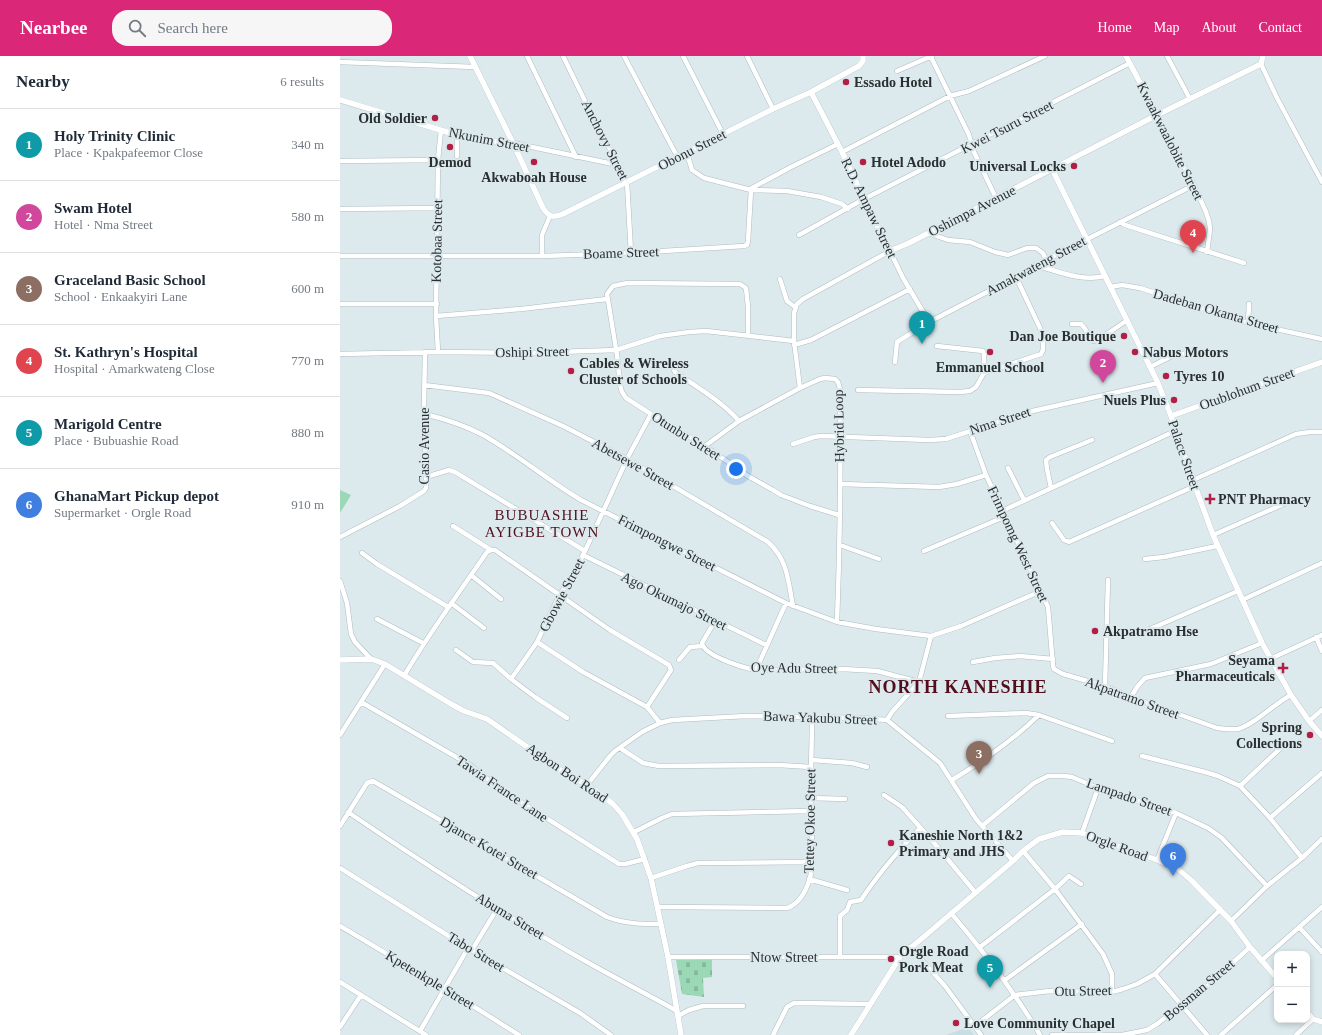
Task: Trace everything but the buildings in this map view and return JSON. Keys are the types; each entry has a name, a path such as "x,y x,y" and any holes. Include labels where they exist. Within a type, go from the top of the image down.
{"street":[{"path":"470,56 543,208 550,216 542,235 542,256"},
{"path":"527,56 576,157"},
{"name":"Anchovy Street","path":"563,56 627,182 631,253"},
{"path":"624,56 678,158"},
{"path":"683,56 723,134"},
{"path":"747,56 773,109"},
{"name":"Obonu Street","path":"550,216 554,217 563,214 678,158 773,109 811,92 859,66 863,61 863,56"},
{"path":"897,71 931,56 970,135 976,157 996,198"},
{"path":"842,152 950,96 969,91 1045,56"},
{"name":"Kwaakwaalobite Street","path":"1126,56 1194,185 1209,221 1210,229 1207,252"},
{"path":"1168,56 1190,99"},
{"path":"1263,56 1261,64 1277,98 1322,182"},
{"path":"340,62 475,67"},
{"name":"Kwei Tsuru Street","path":"799,234 864,199 1130,63"},
{"name":"Oshimpa Avenue","path":"795,307 803,299 890,251 1261,64"},
{"name":"R.D. Ampaw Street","path":"811,92 903,278 929,322"},
{"name":"Nkunim Street","path":"340,100 457,135 513,144 618,165"},
{"name":"Kotobaa Street","path":"438,352 436,316 436,256 438,160 441,130"},
{"path":"457,135 457,156"},
{"path":"751,190 838,144"},
{"path":"687,153 692,170 704,178 751,190 787,191 821,197 842,204 848,208"},
{"path":"340,161 438,160"},
{"name":"Palace Street","path":"1052,170 1158,383 1217,546 1262,643 1291,695 1309,721 1322,736"},
{"name":"Amakwateng Street","path":"895,362 897,342 929,322 1036,265 1194,185"},
{"name":"Boame Street","path":"340,256 542,256 631,253 744,246 748,241 751,190"},
{"path":"340,209 438,208"},
{"path":"1120,222 1125,225 1244,263"},
{"path":"928,233 948,240 970,242 1008,255 1027,248 1036,248 1042,253 1046,260"},
{"path":"1036,265 1078,276 1093,278 1105,276"},
{"path":"984,373 1041,354 1043,350 1043,338 1040,328 1016,277"},
{"path":"780,279 787,301 795,307 794,343 800,388"},
{"path":"436,316 521,309 607,299 607,294 613,286 627,283 740,284 746,288 748,307 748,336"},
{"name":"Dadeban Okanta Street","path":"1110,286 1122,285 1140,288 1248,323 1322,339"},
{"name":"Oshipi Street","path":"340,354 425,352 529,353 616,350 660,336 682,332 713,332 794,343 811,340 910,289"},
{"name":"Otunbu Street","path":"607,299 616,350 620,385 624,395 631,402 705,446 748,476 781,495 839,515"},
{"path":"340,304 437,304"},
{"path":"1248,323 1249,304"},
{"path":"1072,324 1081,324 1093,341 1098,340 1126,321"},
{"path":"858,390 960,392 970,391 976,387 984,373 983,351 937,346"},
{"name":"Casio Avenue","path":"340,537 419,495 426,488 424,384 425,352"},
{"path":"1150,367 1172,356 1188,353"},
{"path":"672,362 675,372 726,407 739,421"},
{"name":"Otublohum Street","path":"1171,416 1322,362"},
{"name":"Hybrid Loop","path":"705,446 739,421 800,388 825,378 835,379 838,382 840,389 840,545 837,622"},
{"name":"Nma Street","path":"793,444 814,437 840,436 930,440 946,439 1028,412 1158,383"},
{"name":"Abetsewe Street","path":"424,384 489,393 563,426 627,459 768,542 778,551 786,568 793,606"},
{"name":"Frimpongwe Street","path":"425,414 448,420 481,434 504,447 560,488 793,606"},
{"name":"Gbowie Street","path":"651,414 627,459 584,553 559,596 537,642 583,672 647,708 660,724"},
{"path":"1002,511 1175,430"},
{"name":"Frimpomg West Street","path":"970,431 986,475 1004,517 1021,548 1048,607 1053,659"},
{"path":"1192,480 1296,434 1322,432"},
{"path":"1051,488 1046,460 1092,440"},
{"path":"1008,468 1024,500"},
{"name":"Ago Okumajo Street","path":"426,477 449,470 455,472 584,553 715,621 766,645"},
{"path":"840,484 939,487 957,484 986,475"},
{"path":"1052,523 1064,540 1069,542 1195,486"},
{"path":"1213,535 1286,503"},
{"path":"924,551 1004,517"},
{"path":"453,526 491,550 495,550 539,580 559,596 610,630 669,665 671,670 647,708"},
{"path":"840,545 879,559"},
{"path":"1145,559 1169,556 1217,546"},
{"path":"404,676 423,643 487,552 491,550"},
{"path":"362,553 377,564 448,607"},
{"path":"1242,600 1322,563"},
{"path":"471,575 501,599"},
{"path":"1105,686 1108,580"},
{"path":"340,581 347,603 351,634 355,642 371,659"},
{"path":"793,606 837,622 876,630 931,636 961,626 1041,591"},
{"path":"1141,633 1238,591"},
{"path":"451,603 484,628"},
{"path":"756,670 786,603"},
{"path":"377,619 423,643"},
{"path":"679,660 690,647 703,646 702,643 715,621"},
{"path":"1270,659 1322,635"},
{"path":"887,720 918,682 931,636"},
{"path":"1316,637 1322,652"},
{"path":"511,679 537,642"},
{"path":"1131,697 1145,678 1211,664 1262,643"},
{"name":"Oye Adu Street","path":"703,646 714,656 742,667 756,670 843,669 876,671 918,682"},
{"path":"456,650 473,662 493,663 511,679 567,718"},
{"path":"973,662 994,658 1020,656 1053,659"},
{"path":"340,660 371,659"},
{"name":"Agbon Boi Road","path":"371,659 385,664 464,711 487,719 545,760 595,790 622,814 634,832 651,878 662,924 681,1035"},
{"name":"Akpatramo Street","path":"1053,659 1054,669 1063,674 1105,686 1216,728 1234,729 1247,725 1291,695"},
{"path":"340,735 385,664"},
{"name":"Tawia France Lane","path":"361,702 470,765 497,787 619,864 645,859"},
{"path":"1309,721 1322,710"},
{"path":"948,716 1018,713 1039,715 1112,741"},
{"path":"952,780 986,759 1019,734 1039,715"},
{"name":"Bawa Yakubu Street","path":"587,785 610,756 642,732 660,724 679,719 732,716 862,718 887,720 940,763 982,826 1013,861"},
{"name":"Tettey Okoe Street","path":"658,907 786,908 793,906 798,902 809,879 812,862 812,717"},
{"path":"1240,786 1286,743"},
{"path":"620,748 639,761 646,764 659,766 811,767"},
{"path":"1142,756 1212,774 1240,786 1270,818 1302,858"},
{"path":"812,760 852,763 867,767"},
{"path":"1270,818 1322,773"},
{"name":"Lampado Street","path":"982,826 1034,783 1048,776 1057,775 1072,777 1098,788 1176,813 1208,828 1222,838 1266,886"},
{"name":"Djance Kotei Street","path":"340,826 367,783 371,781 376,782 607,917 617,921 632,923 662,924"},
{"path":"1082,833 1098,788"},
{"path":"884,795 902,807 975,892"},
{"path":"811,798 845,799"},
{"path":"634,832 672,814 811,811"},
{"name":"Abuma Street","path":"348,812 412,856 497,909 678,1013"},
{"path":"1157,860 1176,813"},
{"path":"840,956 840,916 847,910 850,902 861,900 897,851 920,828"},
{"name":"Orgle Road","path":"851,1035 900,957 910,947 1039,838 1063,832 1082,833 1157,860 1178,870 1191,880 1231,921 1250,947 1274,974"},
{"path":"1231,921 1266,886 1302,858 1322,839"},
{"path":"1023,851 1055,888 1103,954 1112,974 1112,992"},
{"path":"651,878 698,863 812,862"},
{"name":"Tabo Street","path":"340,868 470,949 580,1013 611,1035"},
{"path":"980,947 1069,876 1081,884"},
{"path":"809,879 847,890"},
{"path":"1262,960 1322,907"},
{"path":"420,1031 470,949 497,909"},
{"name":"Otu Street","path":"1015,995 1050,991 1112,992 1137,984 1155,974 1220,910"},
{"path":"951,913 980,947 1005,980 1040,1035"},
{"path":"1005,980 1082,924"},
{"name":"Kpetenkple Street","path":"340,926 446,989 519,1035"},
{"path":"1300,927 1322,952"},
{"path":"910,947 945,986 981,1035"},
{"name":"Bossman Street","path":"1052,1035 1122,1035 1147,1030 1204,989 1250,947"},
{"name":"Ntow Street","path":"668,957 900,957"},
{"path":"1155,974 1208,1035"},
{"path":"340,982 426,1035"},
{"path":"1221,1035 1275,987"},
{"path":"340,1027 361,995"},
{"path":"975,1026 1015,995"},
{"path":"773,1035 787,1007 794,1003 871,1004"},
{"path":"678,1013 703,1006 743,1006"},
{"path":"1310,1016 1313,1019 1322,1022"},
{"path":"1296,1035 1313,1019"}],"shaded area":[{"path":"968,1027 974,1035 946,1035"}],"green space":[{"path":"340,490 351,495 340,513"},
{"path":"712,959 712,977 703,978 704,997 682,994 676,960"}],"place":[{"name":"Essado Hotel","path":"846,82"},
{"name":"Old Soldier","path":"435,118"},
{"name":"Demod","path":"450,147"},
{"name":"Akwaboah House","path":"534,162"},
{"name":"Hotel Adodo","path":"863,162"},
{"name":"Universal Locks","path":"1074,166"},
{"name":"St. Kathryn's Hospital","path":"1193,253"},
{"name":"Dan Joe Boutique","path":"1124,336"},
{"name":"Holy Trinity Clinic","path":"922,344"},
{"name":"Emmanuel School","path":"990,352"},
{"name":"Nabus Motors","path":"1135,352"},
{"name":"Cables & Wireless Cluster of Schools","path":"571,371"},
{"name":"Tyres 10","path":"1166,376"},
{"name":"Swam Hotel","path":"1103,383"},
{"name":"Nuels Plus","path":"1174,400"},
{"name":"PNT Pharmacy","path":"1210,499"},
{"name":"Akpatramo Hse","path":"1095,631"},
{"name":"Seyama Pharmaceuticals","path":"1283,668"},
{"name":"Spring Collections","path":"1310,735"},
{"name":"Graceland Basic School","path":"979,774"},
{"name":"Kaneshie North 1&2 Primary and JHS","path":"891,843"},
{"name":"GhanaMart Pickup depot","path":"1173,876"},
{"name":"Orgle Road Pork Meat","path":"891,959"},
{"name":"Marigold Centre","path":"990,988"},
{"name":"Love Community Chapel","path":"956,1023"}],"district":[{"name":"BUBUASHIE AYIGBE TOWN","path":"542,524"},
{"name":"NORTH KANESHIE","path":"958,687"}]}
